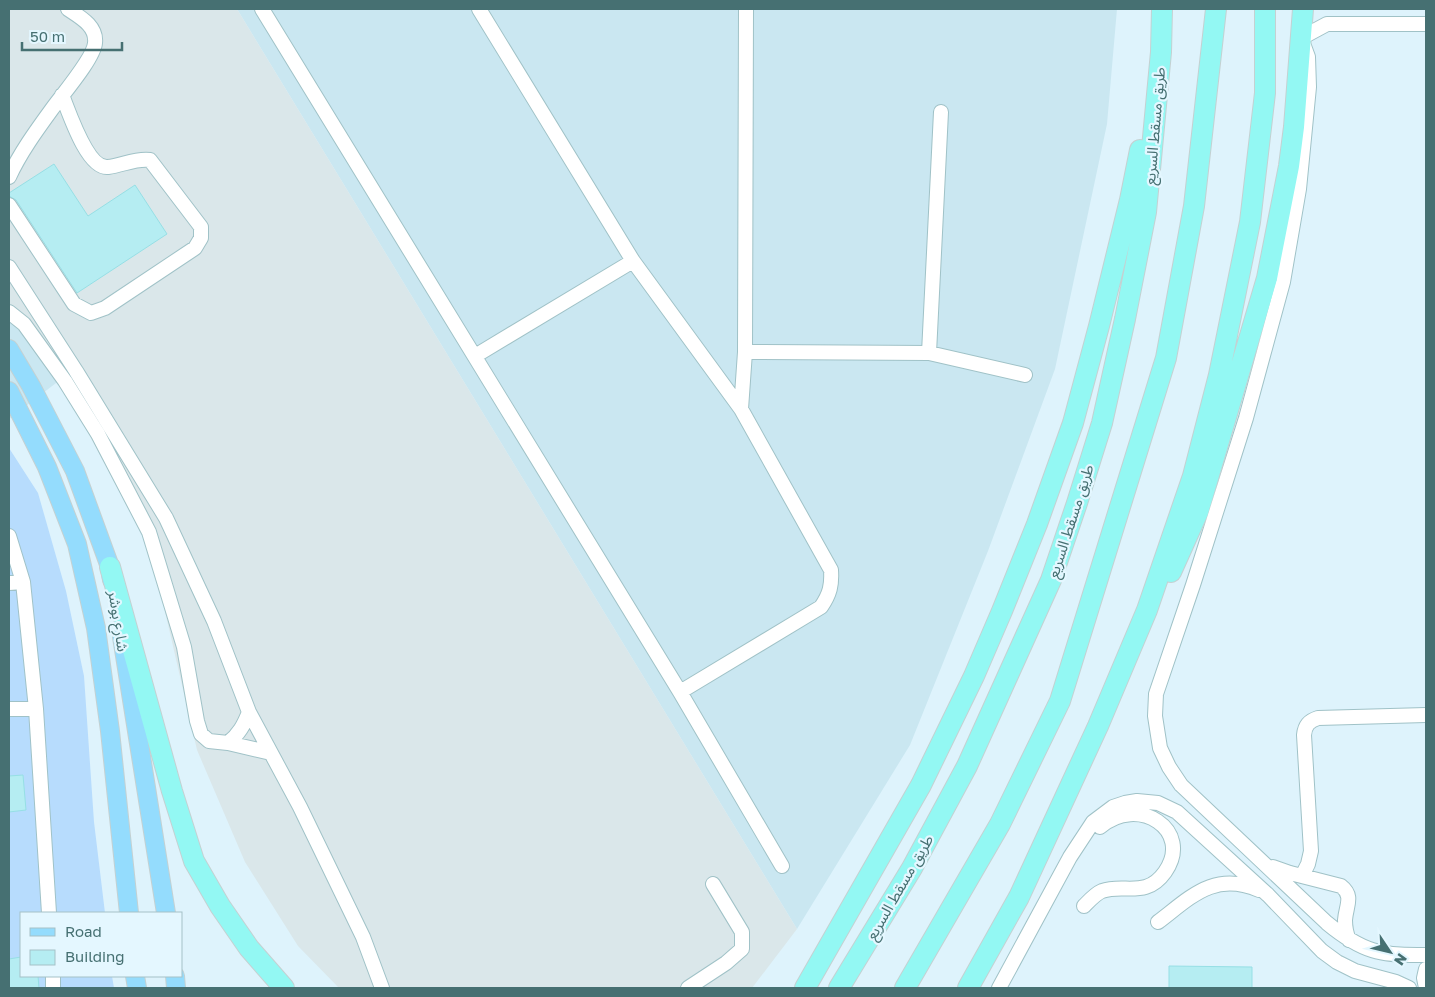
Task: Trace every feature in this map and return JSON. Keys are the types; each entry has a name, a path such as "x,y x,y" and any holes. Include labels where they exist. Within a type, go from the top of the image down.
{"highway":[{"name":"طريق مسقط السريع","path":"839,988 912,868 967,766 1051,580 1102,423 1146,212 1161,52 1162,9"},
{"path":"906,988 1000,824 1060,700 1166,358 1194,206 1216,9"},
{"path":"968,988 1019,897 1098,726 1147,610 1198,457 1219,375 1248,232 1265,93 1265,9"},
{"path":"1147,610 1171,573 1198,512 1258,312 1275,243 1294,128 1303,9"},
{"path":"805,988 920,785 974,676 1037,524 1073,423 1130,200 1161,52"},
{"path":"110,567 172,791 194,861 220,906 248,948 284,988"},
{"path":"790,988 886,842"}],"main road":[{"name":"شارع بوشر","path":"9,349 31,386 75,471 110,567 166,912"},
{"name":"شارع بوشر","path":"9,391 47,467 77,544 96,628 110,731 129,912"}],"street":[{"path":"9,177 19,158 92,54 96,43 91,27 84,19 68,9"},
{"path":"262,9 680,692 782,866"},
{"path":"479,9 633,261 741,409 831,570 832,586 821,607 680,692"},
{"path":"741,409 745,352 746,9"},
{"path":"1426,24 1327,24 1301,38 1309,67 1309,87 1299,189 1283,282 1246,418 1194,585 1159,684 1155,705 1160,748 1175,776 1189,792 1327,923 1349,940 1366,949 1383,954 1426,955"},
{"path":"9,205 74,304 91,313 105,308 195,248 201,238 201,227 150,160 142,159 106,167 97,163 88,154 62,95"},
{"path":"929,353 941,112"},
{"path":"474,356 633,261"},
{"path":"9,267 76,371 166,518 214,621 249,712 300,807 363,937 382,988"},
{"path":"9,312 24,324 65,381 98,434 149,532 184,647 197,721 202,734 209,741 228,743 271,753"},
{"path":"745,352 929,353 1025,375"},
{"path":"9,536 23,582 36,709 49,912"},
{"path":"9,583 23,582"},
{"path":"9,709 36,709"},
{"path":"228,743 244,727 249,712"},
{"path":"1302,876 1308,864 1311,851 1304,735 1307,724 1318,718 1426,715"},
{"path":"999,988 1070,857 1093,822 1113,807 1137,801 1158,803 1185,818 1268,895 1315,944 1337,962 1355,971 1396,982 1409,988"},
{"path":"1070,857 1082,850 1104,823 1112,818 1129,814 1146,815 1154,819 1167,831 1171,839 1169,864 1160,878 1138,889 1100,892 1084,906"},
{"path":"1311,851 1328,882"},
{"path":"1266,864 1341,886 1348,894 1349,899 1345,926 1349,940"},
{"path":"1158,922 1197,892 1213,885 1231,882 1259,890 1268,895"},
{"path":"688,988 726,963 742,949 742,932 713,884"},
{"path":"1426,969 1424,978 1426,988"}],"shaded area":[{"path":"9,9 237,9 797,929 752,988 339,988 298,946 245,862 197,750 151,551 60,380 9,307"},
{"path":"237,9 1117,9 1107,124 1055,369 988,551 910,745 797,929"},
{"path":"9,307 60,380 9,419"}],"sand":[{"path":"9,448 38,493 66,591 84,676 94,822 105,912 20,912 20,977 112,977 114,988 9,988"}],"building":[{"path":"54,164 88,216 135,185 167,234 77,293 16,200 9,196 9,193"},
{"path":"23,775 26,810 9,812 9,776"},
{"path":"20,957 20,977 38,977 39,988 9,988 9,959"},
{"path":"1169,966 1252,967 1252,988 1169,988"}]}
